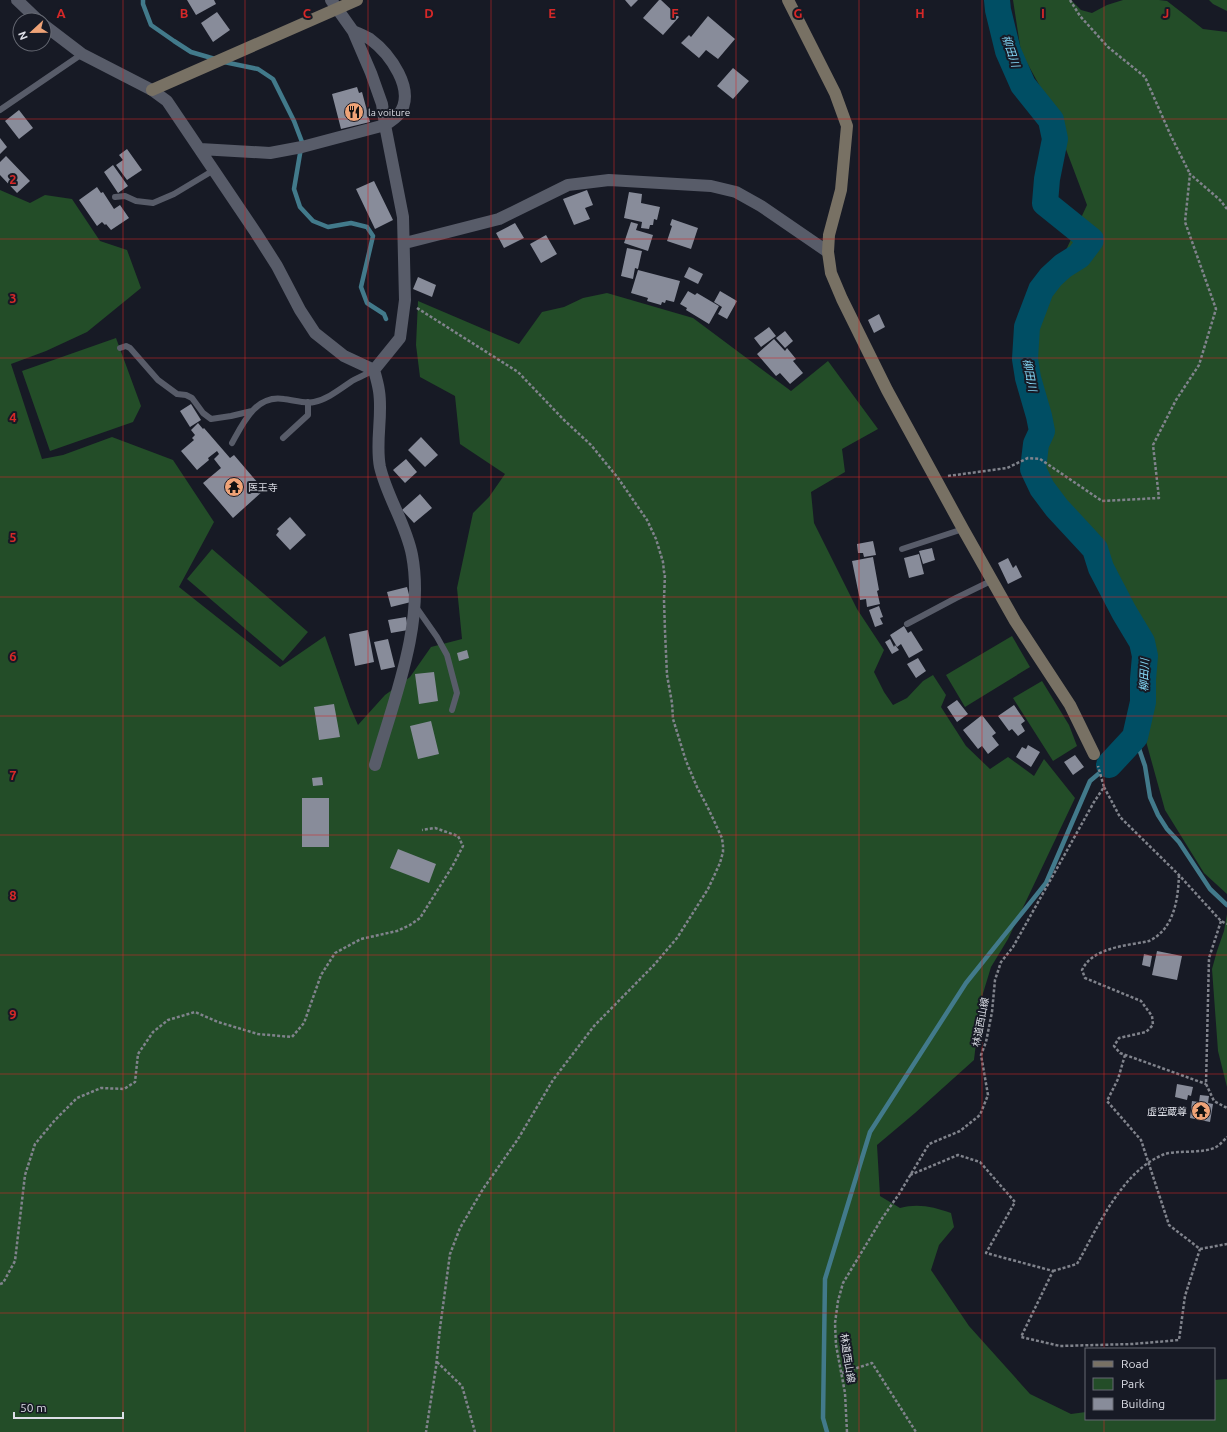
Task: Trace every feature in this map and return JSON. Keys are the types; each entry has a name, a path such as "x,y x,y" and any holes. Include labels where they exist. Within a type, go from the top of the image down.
{"street":[{"path":"17,0 30,12"},
{"path":"152,90 334,5 357,0"},
{"path":"788,0 835,93 847,126 841,190 829,235 828,252 831,273 842,299 887,390 935,478 1015,621 1070,705 1094,754"},
{"path":"334,5 353,31 361,47 382,104 404,217 405,300 400,338 374,370"},
{"path":"52,31 82,54 152,90 167,101 261,240 277,266 300,310 315,333 344,356 374,370 380,392 378,437 380,465 387,491 406,535 412,556 415,589 414,621 408,653 374,765"},
{"path":"200,149 270,153 302,147 385,125 400,113 405,100 404,87 390,59 369,39 353,31"},
{"path":"405,243 499,219 568,185 609,180 711,186 736,192 761,206 828,252"}],"lane":[{"path":"0,110 82,54"},
{"path":"115,197 125,196 136,201 153,203 174,194 214,170"},
{"path":"120,348 126,346 130,348 158,380 177,394 186,395 192,398 203,413 211,419 252,411"},
{"path":"232,443 244,420 263,402 271,398 281,398 313,403 325,398 354,380 374,370"},
{"path":"283,438 308,415 308,402"},
{"path":"902,548 963,529"},
{"path":"907,624 993,580"},
{"path":"414,605 437,637 447,656 458,693 452,710"}],"path":[{"path":"1070,0 1080,16 1108,47 1145,78 1190,174 1220,200 1227,209"},
{"path":"935,478 1008,468 1028,458 1040,459 1102,501 1159,498 1153,445 1176,400 1199,365 1216,310 1185,222 1190,174"},
{"path":"405,300 518,372 564,420 591,445 618,478 647,520 656,539 665,573 664,600 667,675 673,719 688,766 718,827 724,846 720,863 708,889 688,921 654,965 594,1026 553,1080 518,1139 483,1189 460,1228 450,1254 437,1362 426,1432"},
{"path":"1094,754 1104,787 1120,817 1179,875 1221,921 1227,924"},
{"name":"林道西山線","path":"847,1432 845,1393 836,1345 835,1323 838,1301 843,1283 929,1144 960,1131 980,1115 988,1095 981,1055 986,1042 992,1012 995,980 1000,962 1013,947 1090,809 1104,787"},
{"path":"0,1284 3,1283 15,1260 25,1175 35,1144 55,1120 77,1098 101,1088 124,1089 135,1082 138,1054 153,1032 168,1020 195,1012 218,1022 258,1034 292,1037 304,1023 321,975 335,953 361,939 397,931 410,925 420,918 438,890 463,846 458,836 435,828 422,830"},
{"path":"1179,875 1175,907 1169,923 1155,938 1148,941 1106,950 1093,956 1086,962 1082,970 1085,978 1141,1001 1152,1016 1153,1025 1146,1032 1119,1038 1114,1046 1120,1053 1206,1084"},
{"path":"1221,921 1209,958 1206,1084 1214,1101 1227,1108"},
{"path":"1125,1055 1118,1079 1107,1101 1141,1140 1169,1225 1200,1249 1227,1244"},
{"path":"910,1175 958,1155 980,1162 1015,1202 986,1253 1053,1271 1077,1264 1108,1208 1133,1175 1149,1163 1165,1154 1201,1151 1216,1147 1227,1137"},
{"path":"1053,1271 1021,1337 1060,1346 1133,1344 1179,1340 1185,1296 1200,1249"},
{"path":"437,1362 462,1386 475,1432"},
{"path":"842,1373 872,1364 916,1432"}],"green space":[{"path":"1013,0 1071,0 1081,10 1092,13 1107,5 1123,0 1167,1 1203,29 1227,32 1227,894 1204,873 1165,810 1144,734 1152,680 1151,656 1115,588 1097,542 1061,500 1045,485 1037,459 1047,431 1031,370 1029,334 1046,293 1087,205 1047,99 1021,52"},
{"path":"1209,0 1227,0 1227,11 1213,4"},
{"path":"0,190 30,203 45,195 72,199 100,241 127,250 141,288 87,332 46,351 11,364 42,459 63,455 112,437 173,460 214,522 179,587 280,667 325,636 350,707 358,725 385,695 410,677 431,647 462,639 457,588 473,513 489,497 505,474 460,444 455,396 420,377 416,345 418,301 519,344 542,312 564,307 583,298 607,293 693,318 791,391 828,361 878,429 842,449 845,472 811,492 814,523 857,609 884,650 874,672 884,692 893,705 907,698 923,681 933,675 946,695 941,707 966,746 990,769 1008,757 1034,776 1044,759 1075,798 1008,939 991,967 981,1000 974,1060 877,1145 880,1196 900,1208 926,1206 951,1213 954,1227 939,1245 931,1270 969,1326 1030,1394 1071,1414 1085,1412 1085,1420 1215,1420 1215,1380 1227,1379 1227,1432 0,1432"},
{"path":"116,338 141,406 133,422 50,451 22,371"},
{"path":"212,549 308,632 283,661 187,579"},
{"path":"1012,636 1030,667 965,707 946,675"},
{"path":"1042,681 1069,725 1077,746 1053,761 1013,698"},
{"path":"1227,914 1227,1087 1218,1051 1212,969 1224,931"}],"building":[{"path":"187,0 214,0 216,4 196,15"},
{"path":"625,0 638,0 631,7"},
{"path":"659,0 661,0 679,17 663,35 643,18"},
{"path":"217,12 230,30 213,42 201,23"},
{"path":"708,16 735,39 718,59 706,50 699,58 681,43 689,35 691,37"},
{"path":"733,68 749,81 733,99 717,86"},
{"path":"357,87 359,93 362,92 370,122 341,129 332,94"},
{"path":"19,110 33,128 19,139 5,121"},
{"path":"0,138 7,147 0,154"},
{"path":"127,149 142,170 127,180 116,165 123,160 119,155"},
{"path":"6,156 30,181 17,193 0,175 0,162"},
{"path":"113,165 128,186 118,193 104,172"},
{"path":"374,181 393,220 375,229 356,189"},
{"path":"97,187 101,193 103,192 114,209 120,205 129,218 111,230 102,222 97,226 79,200"},
{"path":"587,190 593,205 585,208 590,219 574,225 563,199"},
{"path":"629,192 642,194 641,203 660,207 657,220 654,219 653,225 650,225 649,229 641,228 642,222 624,218"},
{"path":"672,219 698,228 691,249 667,241 672,226 670,225"},
{"path":"631,222 638,224 636,230 653,235 648,251 624,243"},
{"path":"515,223 524,238 504,248 496,233"},
{"path":"546,235 557,254 541,263 530,244"},
{"path":"627,248 642,251 638,269 635,268 633,279 621,276"},
{"path":"689,267 703,274 698,284 684,277"},
{"path":"638,270 680,281 674,302 666,300 665,303 662,302 661,305 647,301 648,298 631,293"},
{"path":"418,277 436,285 432,297 413,289"},
{"path":"688,291 695,295 697,293 719,306 709,324 686,310 687,308 680,304"},
{"path":"720,291 737,301 727,319 718,314 722,307 714,302"},
{"path":"879,314 885,327 874,333 868,320"},
{"path":"769,327 776,336 761,347 754,338"},
{"path":"785,331 793,341 785,348 776,338"},
{"path":"774,339 785,351 787,348 796,359 793,361 803,373 790,384 780,373 776,376 757,354"},
{"path":"191,404 201,420 190,427 180,411"},
{"name":"医王寺","path":"198,423 230,458 234,455 264,490 233,518 203,483 221,468 214,459 219,454 217,451 197,470 181,451 194,440 192,438 195,435 191,430"},
{"path":"421,437 438,455 425,467 408,450"},
{"path":"406,459 417,472 405,483 393,470"},
{"path":"420,494 432,508 414,523 402,510"},
{"path":"290,517 306,535 290,550 276,535 279,531 277,529"},
{"path":"873,541 876,555 864,557 863,553 858,553 857,544"},
{"path":"932,548 935,560 923,564 919,551"},
{"path":"919,554 924,574 909,578 904,558"},
{"path":"873,557 880,604 867,607 866,599 860,600 852,561"},
{"path":"1008,558 1013,568 1016,565 1022,577 1008,584 998,563"},
{"path":"407,587 411,602 391,607 387,592"},
{"path":"879,606 883,617 880,618 883,624 875,627 869,610"},
{"path":"406,617 408,630 391,633 388,620"},
{"path":"904,626 908,633 911,631 923,650 909,658 901,644 897,647 890,635"},
{"path":"368,630 374,662 355,666 349,634"},
{"path":"388,639 395,667 381,670 374,642"},
{"path":"890,639 894,647 895,645 899,650 892,654 885,642"},
{"path":"467,650 469,658 459,661 457,653"},
{"path":"918,658 926,671 916,678 907,664"},
{"path":"434,672 438,701 419,704 415,674"},
{"path":"957,700 968,714 957,722 947,707"},
{"path":"334,704 340,737 319,740 314,707"},
{"path":"1014,705 1025,721 1021,724 1025,731 1018,736 1012,729 1009,731 998,716"},
{"path":"982,715 996,733 992,736 999,745 988,754 982,746 978,749 963,730"},
{"path":"431,721 439,754 418,759 410,726"},
{"path":"1028,745 1040,752 1031,767 1016,757 1022,747 1026,749"},
{"path":"1075,755 1084,767 1073,775 1064,762"},
{"path":"322,777 323,785 313,786 312,778"},
{"path":"302,798 329,798 329,847 302,847"},
{"path":"398,849 436,864 429,883 390,868"},
{"path":"1157,951 1182,956 1177,980 1152,975"},
{"path":"1144,954 1152,956 1150,967 1142,965"},
{"path":"1177,1084 1193,1087 1191,1096 1188,1095 1187,1100 1175,1097"},
{"name":"虚空蔵尊","path":"1200,1095 1209,1096 1208,1103 1213,1104 1210,1122 1190,1118 1192,1101 1199,1102"}],"waterway":[{"path":"143,0 143,4 151,25 191,52 215,59"},
{"name":"柳田川","path":"997,0 1008,51 1023,85 1051,120 1055,139 1047,179 1045,203 1091,240 1079,256 1063,266 1051,277 1041,290 1027,327 1025,359 1028,378 1042,431 1036,444 1033,469 1042,488 1057,508 1095,549 1101,568 1124,612 1142,642 1145,656 1143,702 1135,737 1109,765"},
{"path":"224,62 258,69 273,79 294,121 302,142 294,189 300,207 313,221 328,227 351,223 367,227 373,236 361,287 367,303 384,314 386,319"},
{"path":"1135,737 1145,766 1150,797 1158,815 1167,829 1179,842 1210,889 1227,905"},
{"path":"827,1432 823,1418 825,1279 870,1132 966,983 1046,883 1090,781 1109,765"}],"place":[{"name":"la voiture","path":"354,112"},
{"name":"医王寺","path":"234,487"},
{"name":"虚空蔵尊","path":"1201,1111"}]}
